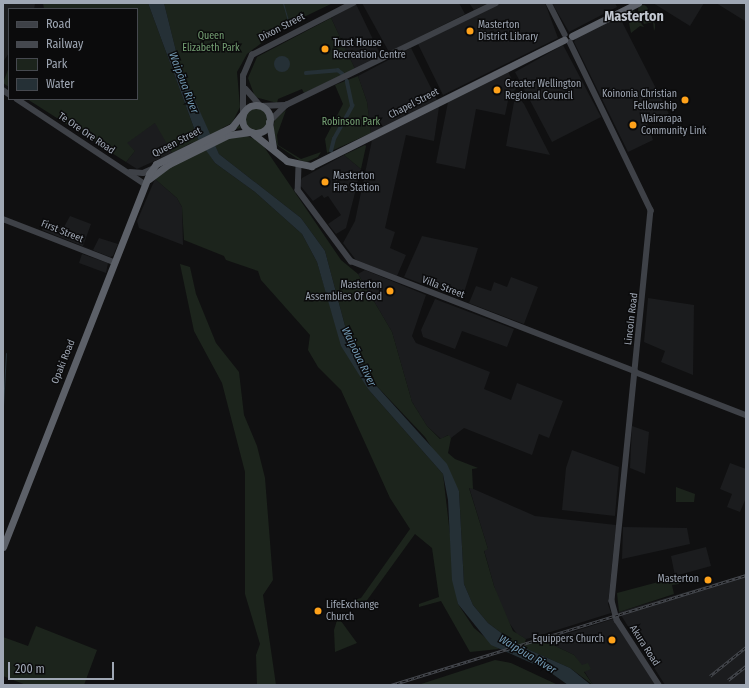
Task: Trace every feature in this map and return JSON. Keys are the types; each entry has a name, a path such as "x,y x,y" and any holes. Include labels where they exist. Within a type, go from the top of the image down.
{"highway":[{"name":"Chapel Street","path":"299,166 319,164 638,3"},
{"path":"275,151 269,114 260,105 252,105 243,113 242,122 251,132 275,151 299,166"},
{"name":"Queen Street","path":"145,184 152,168 227,132 243,113"},
{"path":"251,132 262,131 270,122"},
{"name":"Queen Street","path":"227,132 251,132"},
{"name":"Queen Street","path":"145,184 160,169 193,148"},
{"name":"Opaki Road","path":"3,548 145,184"}],"street":[{"name":"Dixon Street","path":"243,113 246,65 258,51 353,3"},
{"path":"270,122 286,105 496,3"},
{"name":"Lincoln Road","path":"549,3 568,38 651,210 613,584 615,616"},
{"path":"244,87 260,105 286,105"},
{"name":"Te Ore Ore Road","path":"18,100 145,184"},
{"name":"Villa Street","path":"299,166 296,180 298,190 351,261 746,415"},
{"path":"125,171 143,173 152,168"},
{"name":"First Street","path":"3,219 114,262"},
{"name":"Akura Road","path":"615,616 659,685"}],"shaded area":[{"path":"3,3 35,4 34,8 8,8 8,54 3,62"},
{"path":"362,3 459,3 465,14 389,52"},
{"path":"469,3 489,3 474,10"},
{"path":"501,3 545,3 558,38 443,95 418,44"},
{"path":"552,3 615,3 617,7 569,32"},
{"path":"653,3 704,3 690,26"},
{"path":"716,3 746,3 746,20 745,21"},
{"path":"356,4 381,56 355,69 331,18"},
{"path":"619,16 669,114 647,124 653,140 628,152 574,42 577,36"},
{"path":"563,45 601,117 552,142 515,72"},
{"path":"411,48 437,100 371,133 367,102 358,76"},
{"path":"508,71 516,89 509,96 505,115 476,109 465,169 436,163 448,102"},
{"path":"520,99 550,155 506,146 514,102"},
{"path":"439,107 434,141 406,135 385,228 395,232 390,248 406,255 397,276 356,260 343,243 355,221 372,140"},
{"path":"156,122 172,153 137,169 126,162 135,151 126,143"},
{"path":"344,155 361,169 346,228 336,234 328,224 341,215 328,196 324,198 322,195 313,201 299,184 302,178"},
{"path":"155,179 177,198 182,207 183,245 139,228 137,221"},
{"path":"70,216 91,224 83,246 93,250 99,238 118,244 113,256 110,257 42,230 45,221 64,227"},
{"path":"422,236 478,248 462,299 404,277"},
{"path":"82,254 108,263 106,273 79,263"},
{"path":"365,270 426,295 412,336 416,343 490,372 484,389 511,400 517,383 563,401 549,438 539,434 532,455 464,428 451,438 448,435 441,439 427,426 412,402 392,332 358,274"},
{"path":"511,277 538,287 524,324 469,303 476,286 491,291 494,282 507,287"},
{"path":"648,298 694,305 693,375 661,362 665,351 644,342"},
{"path":"435,299 514,329 507,347 462,331 455,349 423,337 421,330"},
{"path":"632,426 649,432 645,474 630,468"},
{"path":"572,450 619,467 615,516 562,510 566,468"},
{"path":"730,463 746,469 746,498 740,512 727,507 732,494 720,489"},
{"path":"469,487 535,516 616,525 608,604 611,613 526,639 517,634 503,614 484,550 488,549"},
{"path":"623,527 687,528 690,544 622,559"},
{"path":"706,547 711,566 675,576 671,556"},
{"path":"746,574 746,685 665,685 619,612"},
{"path":"613,619 656,685 593,685 574,655 549,643 535,644"}],"green space":[{"name":"Queen Elizabeth Park","path":"43,3 148,3 198,139 211,138 180,67 164,3 333,3 281,28 247,54 237,72 240,107 232,123 222,128 224,132 238,124 241,128 231,130 260,141 341,260 358,274 392,332 412,402 427,426 440,439 449,435 451,438 448,453 455,459 478,468 472,469 473,489 469,488 488,549 484,551 494,586 513,631 526,639 525,642 549,643 574,655 582,665 588,663 591,669 584,672 593,685 570,668 516,644 488,623 473,605 464,584 459,491 425,437 372,381 348,337 325,251 301,218 219,154 212,140 206,149 215,163 255,192 302,234 317,262 332,312 368,389 443,474 458,604 474,628 499,649 470,652 441,601 419,607 419,604 439,597 432,548 415,534 365,603 342,609 338,605 361,598 410,529 390,498 341,390 318,367 308,350 310,335 261,280 258,271 226,260 224,256 184,240 182,207 177,198 155,179 193,142 172,153 155,123 127,143 135,151 126,162 29,100 138,100 138,8 44,8"},
{"path":"643,5 648,10 643,15 638,10"},
{"path":"631,10 635,12 637,16 635,20 631,22 627,20 625,16 627,12"},
{"path":"650,13 655,24 654,31 653,22 644,24 641,19"},
{"path":"331,18 355,69 304,93 302,89 278,99 277,103 255,97 248,78 257,57"},
{"path":"638,19 644,27 640,26 631,33 629,23"},
{"path":"8,70 8,86 3,83"},
{"name":"Robinson Park","path":"358,76 367,102 371,133 327,153 325,139 343,104 335,85"},
{"path":"256,107 265,110 268,119 265,128 256,131 247,128 244,119 247,110"},
{"path":"286,110 277,135 278,145 301,159 321,152 318,157 307,162 299,160 277,145 273,128 275,119"},
{"path":"365,145 366,146 361,169 344,155"},
{"path":"180,264 190,267 196,294 216,343 239,372 244,415 257,446 265,478 273,580 263,595 276,685 257,685 256,655 260,644 245,594 245,472 222,383 194,331"},
{"path":"676,487 695,494 694,502 676,502"},
{"path":"677,577 679,584 672,585 674,594 619,612 617,593"},
{"path":"338,617 357,643 335,652 334,630"},
{"path":"36,626 97,650 84,685 26,685 3,676 3,637 28,646"},
{"path":"495,660 511,663 558,685 418,685"}],"water":[{"name":"Waipōua River","path":"148,3 164,3 180,67 219,154 301,218 325,251 348,337 372,381 447,464 459,491 464,584 473,605 488,623 516,644 570,668 591,685 568,685 547,670 491,645 458,604 452,580 448,500 443,474 368,389 341,346 317,262 302,234 255,192 215,163 198,139"},
{"path":"282,56 289,61 290,64 285,71 282,72 275,67 274,64 279,57"}],"waterway":[{"path":"283,3 289,24"},
{"path":"306,73 338,70 343,74"},
{"path":"331,151 334,139 352,106 347,82"},
{"path":"3,406 6,353"}],"railway":[{"path":"391,685 746,575"},
{"path":"710,676 746,647"},
{"path":"728,680 746,666"}],"place":[{"name":"Masterton District Library","path":"470,31"},
{"name":"Trust House Recreation Centre","path":"325,49"},
{"name":"Greater Wellington Regional Council","path":"497,90"},
{"name":"Koinonia Christian Fellowship","path":"685,100"},
{"name":"Wairarapa Community Link","path":"633,125"},
{"name":"Masterton Fire Station","path":"325,182"},
{"name":"Masterton Assemblies Of God","path":"390,291"},
{"name":"Masterton","path":"708,580"},
{"name":"LifeExchange Church","path":"318,611"},
{"name":"Equippers Church","path":"612,640"}],"district":[{"name":"Masterton","path":"634,17"}]}
